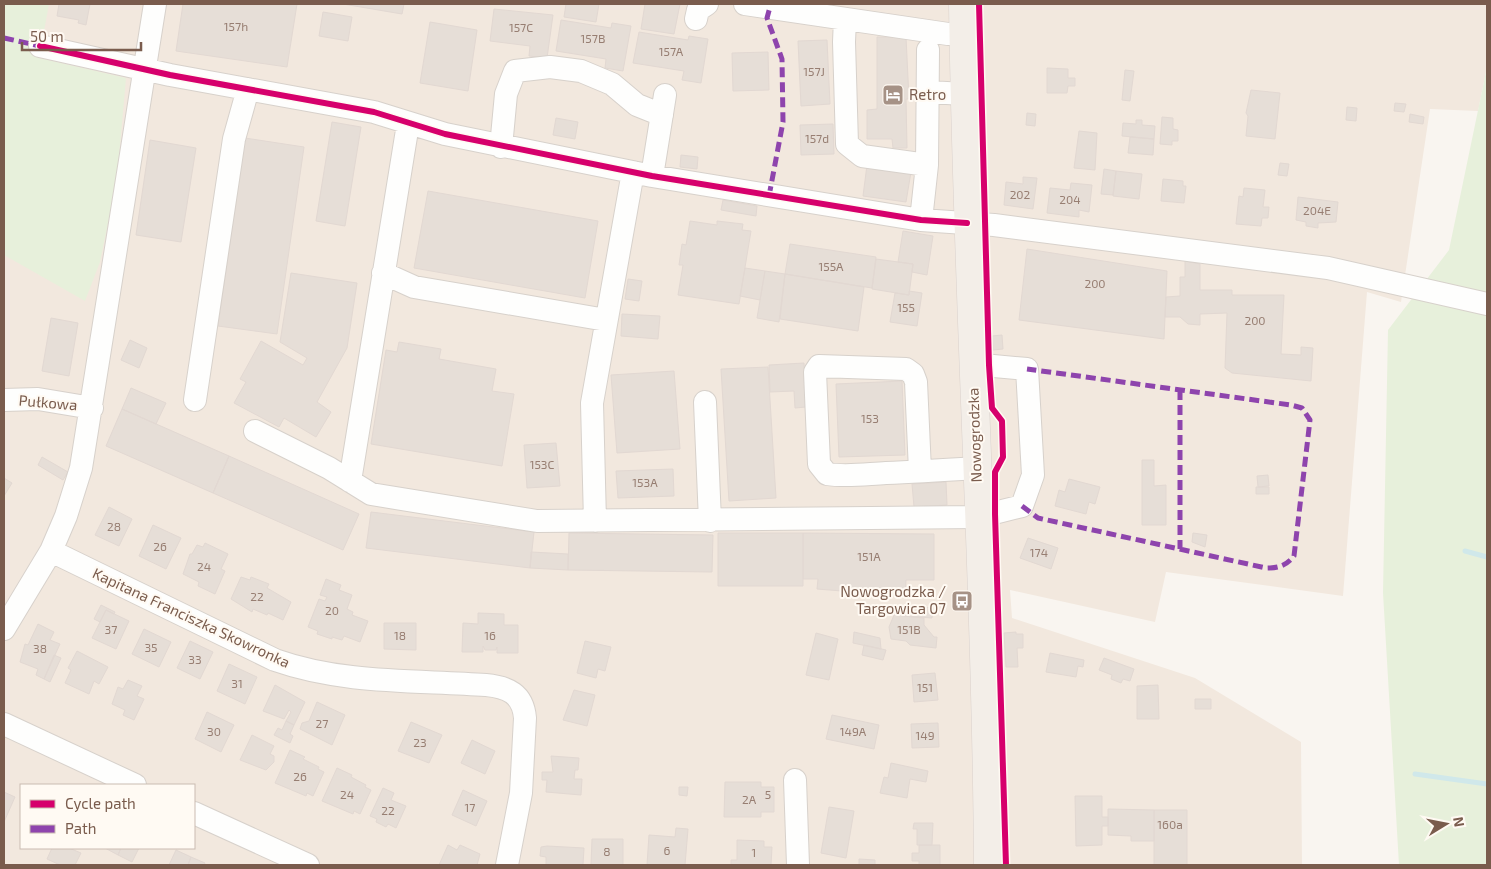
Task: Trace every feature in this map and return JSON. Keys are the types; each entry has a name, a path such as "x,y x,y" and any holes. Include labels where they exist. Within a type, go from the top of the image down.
{"main road":[{"name":"Nowogrodzka","path":"963,4 967,223 988,865"}],"street":[{"path":"4,628 51,551 74,491 92,408 155,4"},
{"path":"745,4 948,34 963,34"},
{"path":"845,19 847,144 862,156 926,165"},
{"path":"40,46 146,70 374,112 408,124 501,147 643,174 921,220 967,223 1328,268 1487,304"},
{"path":"921,220 926,165 929,92 928,50"},
{"path":"501,147 506,94 515,71 550,67 581,72 612,84 637,105 663,105 643,174 606,320 592,403 595,521"},
{"path":"195,400 234,140 248,89"},
{"path":"929,92 964,94"},
{"path":"350,481 408,124"},
{"path":"383,274 414,287 606,320"},
{"path":"255,431 329,468 371,494 537,521 978,518 1022,506 1032,476 1027,369 972,364"},
{"path":"920,471 916,382 913,374 906,369 819,366 815,372 819,464 827,474 840,476 976,468"},
{"name":"Pułkowa","path":"4,400 47,400 92,408"},
{"path":"705,402 710,521"},
{"name":"Kapitana Franciszka Skowronka","path":"51,551 275,660 305,671 362,679 486,685 503,687 513,692 524,708 525,718 521,793 507,865"},
{"path":"4,724 133,784"},
{"path":"795,780 798,865"},
{"path":"195,812 308,865"}],"shaded area":[{"path":"4,4 1487,4 1487,67 1478,111 1430,109 1401,302 1367,292 1343,596 1166,572 1155,622 1010,590 1012,618 1195,678 1301,742 1302,865 4,865"}],"green space":[{"path":"4,4 49,4 39,58 126,78 117,179 100,262 85,301 4,255"},
{"path":"1487,67 1487,865 1399,865 1383,593 1388,330 1449,250"}],"building":[{"path":"59,4 90,4 86,25 78,23 79,20 57,16"},
{"path":"183,4 297,4 287,67 176,51"},
{"path":"343,4 404,4 402,14"},
{"path":"566,4 599,4 596,22 564,17"},
{"path":"645,4 680,4 674,34 641,29"},
{"path":"494,9 553,15 547,58 529,56 530,46 490,41"},
{"path":"323,12 352,17 348,41 319,36"},
{"path":"561,20 611,28 612,23 631,26 623,71 605,68 606,59 556,51"},
{"path":"430,22 477,30 468,91 420,83"},
{"path":"639,32 688,40 689,36 708,39 701,83 682,80 684,71 633,63"},
{"name":"Retro","path":"877,37 906,37 909,99 906,99 907,148 893,148 892,139 867,139 867,110 877,109"},
{"path":"827,40 830,104 801,106 798,41"},
{"path":"768,52 769,90 733,91 732,53"},
{"path":"1047,68 1068,69 1068,78 1075,78 1075,86 1068,86 1067,93 1047,93"},
{"path":"1125,70 1134,71 1130,101 1122,100"},
{"path":"1251,90 1280,93 1275,139 1246,136 1248,116 1246,113"},
{"path":"1395,103 1406,104 1404,112 1394,111"},
{"path":"1347,107 1357,108 1356,121 1346,120"},
{"path":"1027,113 1036,114 1035,126 1026,125"},
{"path":"1410,114 1424,117 1423,124 1409,122"},
{"path":"1162,117 1173,118 1173,129 1178,130 1178,141 1172,141 1172,145 1160,144"},
{"path":"556,118 578,122 575,139 553,135"},
{"path":"1136,120 1142,120 1142,125 1155,126 1154,139 1122,136 1123,123 1136,124"},
{"path":"332,122 361,127 345,226 316,221"},
{"path":"833,124 834,154 801,155 800,125"},
{"path":"1079,131 1097,133 1095,170 1074,168"},
{"path":"1130,137 1154,139 1153,155 1128,153"},
{"path":"245,138 304,147 277,334 218,326"},
{"path":"150,140 196,148 181,242 136,235"},
{"path":"681,155 698,157 697,169 680,167"},
{"path":"1280,163 1289,164 1287,176 1278,175"},
{"path":"867,165 911,172 906,202 863,196"},
{"path":"1104,169 1116,171 1113,195 1101,194"},
{"path":"1116,171 1142,174 1139,199 1113,196"},
{"path":"1023,177 1037,178 1033,209 1004,205 1006,182 1023,184"},
{"path":"1163,179 1183,181 1183,186 1186,186 1184,203 1161,201"},
{"path":"1071,183 1092,185 1089,212 1079,210 1079,217 1047,213 1050,188 1070,190"},
{"path":"1244,188 1265,190 1263,207 1269,207 1268,218 1262,218 1261,226 1236,224 1239,196 1243,197"},
{"path":"428,191 598,221 585,298 414,268"},
{"path":"1298,197 1338,202 1336,222 1318,223 1318,228 1306,226 1306,222 1296,220"},
{"path":"723,200 757,206 756,216 721,210"},
{"path":"690,221 717,225 717,221 743,224 742,230 751,231 739,304 678,295 683,265 679,265 682,244 686,245"},
{"path":"903,231 933,236 927,275 912,272 913,264 898,262"},
{"path":"790,244 876,257 872,288 785,274"},
{"path":"1027,249 1167,271 1164,339 1019,320"},
{"path":"876,259 913,264 909,295 872,289"},
{"path":"1185,261 1200,264 1200,290 1232,290 1232,295 1284,295 1281,354 1301,355 1301,347 1313,348 1311,381 1232,373 1225,368 1227,313 1200,314 1200,325 1188,324 1180,317 1165,317 1166,297 1180,296 1180,277 1185,277"},
{"path":"745,268 765,271 760,300 740,296"},
{"path":"765,271 785,274 779,322 757,318"},
{"path":"291,273 357,283 347,348 317,402 331,412 316,437 284,418 279,427 234,403 246,382 240,379 261,341 303,365 307,358 280,342"},
{"path":"785,274 864,287 858,331 780,319"},
{"path":"628,279 642,281 639,301 625,299"},
{"path":"909,291 922,293 917,326 890,322 895,293 909,295"},
{"path":"622,314 660,316 658,339 621,336"},
{"path":"51,318 78,323 69,376 42,371"},
{"path":"1002,335 1003,349 993,350 992,336"},
{"path":"130,340 147,348 139,368 121,360"},
{"path":"399,342 441,349 439,359 496,369 492,391 514,394 502,466 371,444 386,350 397,352"},
{"path":"804,363 806,407 795,408 794,391 770,392 769,365"},
{"path":"768,367 776,498 729,501 721,369"},
{"path":"674,371 680,449 617,453 611,375"},
{"path":"902,381 905,455 839,457 836,384"},
{"path":"131,388 166,403 156,424 122,409"},
{"path":"122,409 229,456 213,493 106,446"},
{"path":"556,443 560,486 527,488 524,445"},
{"path":"229,456 359,514 343,550 213,493"},
{"path":"42,457 68,472 63,480 38,465"},
{"path":"1142,460 1154,460 1154,486 1166,485 1166,525 1142,525"},
{"path":"673,469 674,496 618,498 616,471"},
{"path":"1268,475 1269,486 1258,487 1257,476"},
{"path":"4,478 12,483 4,496"},
{"path":"1069,479 1100,487 1095,504 1089,502 1086,514 1055,506 1059,490 1065,492"},
{"path":"946,482 947,505 914,507 912,484"},
{"path":"1256,487 1269,487 1269,494 1256,494"},
{"path":"109,507 132,519 119,546 95,535"},
{"path":"371,512 534,532 530,568 366,548"},
{"path":"153,525 181,538 166,569 139,556"},
{"path":"569,533 713,535 712,572 568,570"},
{"path":"718,533 803,533 803,586 718,586"},
{"path":"803,533 934,534 934,580 906,580 905,596 817,589 818,579 803,579"},
{"path":"1193,533 1207,535 1205,547 1192,542"},
{"path":"1028,538 1058,548 1051,569 1020,558"},
{"path":"205,543 228,554 221,569 225,571 215,594 198,586 199,582 183,574 190,554 192,554 197,545 203,547"},
{"path":"531,552 568,554 568,570 530,568"},
{"path":"241,577 250,580 251,577 269,584 267,588 291,602 283,620 253,609 252,612 231,599"},
{"path":"326,579 341,585 339,590 352,595 347,609 353,612 352,615 368,621 360,642 344,636 342,640 332,637 332,639 317,634 318,631 308,627 319,599 325,601 327,597 320,595"},
{"path":"101,605 115,612 114,614 106,610 100,622 94,619"},
{"path":"905,606 933,608 932,618 904,616"},
{"path":"106,610 129,621 116,649 92,638"},
{"path":"478,613 504,614 504,625 518,625 518,653 497,653 497,647 496,650 485,650 483,646 483,652 462,652 463,623 478,624"},
{"path":"894,615 924,618 924,625 934,637 937,637 936,648 910,645 906,641 891,639 889,627"},
{"path":"384,623 416,623 416,650 384,649"},
{"path":"38,624 54,632 50,640 60,644 44,679 36,675 38,669 20,662 25,644 28,645"},
{"path":"144,629 171,642 159,667 132,654"},
{"path":"854,632 880,638 881,649 853,643"},
{"path":"1016,632 1016,634 1023,634 1023,648 1017,648 1018,667 1006,667 1004,633"},
{"path":"816,633 838,639 829,680 806,675"},
{"path":"190,641 213,652 200,679 177,668"},
{"path":"585,641 611,647 605,671 598,669 596,678 577,673"},
{"path":"864,645 886,650 883,660 862,655"},
{"path":"77,651 108,667 99,684 94,681 89,694 65,683 71,670 68,668"},
{"path":"1050,653 1084,660 1083,667 1078,666 1076,677 1046,672"},
{"path":"54,655 61,658 50,682 44,679"},
{"path":"1104,658 1134,669 1130,681 1123,679 1121,683 1111,679 1112,675 1099,670"},
{"path":"229,664 257,677 245,704 217,691"},
{"path":"935,673 938,700 914,702 912,675"},
{"path":"128,680 142,686 137,696 144,699 134,720 123,715 125,710 112,704 118,687 123,689"},
{"path":"275,685 305,702 294,725 286,721 291,712 289,710 284,719 263,711"},
{"path":"1158,685 1159,719 1137,719 1137,686"},
{"path":"574,690 595,695 587,726 563,720"},
{"path":"1195,699 1211,699 1211,709 1195,709"},
{"path":"317,702 345,715 332,745 300,729 302,723 309,721"},
{"path":"207,712 234,725 221,752 195,739"},
{"path":"832,715 879,725 874,749 826,739"},
{"path":"286,721 294,725 290,734 293,736 290,743 274,735 278,728 282,730"},
{"path":"411,722 442,735 429,763 398,751"},
{"path":"938,723 939,747 912,748 911,724"},
{"path":"252,735 274,746 270,754 274,756 274,762 266,770 240,760"},
{"path":"472,740 495,751 485,774 461,763"},
{"path":"290,750 305,757 303,759 319,767 318,769 324,772 313,796 307,793 306,796 275,783"},
{"path":"551,756 579,758 578,770 575,770 574,779 582,779 581,795 546,792 547,780 542,780 542,772 553,772"},
{"path":"891,763 928,771 926,782 910,779 907,798 880,793 884,777 888,778"},
{"path":"337,768 352,775 351,777 371,790 360,814 354,811 353,814 322,801"},
{"path":"725,782 761,782 761,787 774,787 774,812 761,812 761,817 724,817"},
{"path":"679,787 688,787 687,796 679,795"},
{"path":"383,788 394,793 391,800 406,806 396,828 388,824 386,827 376,822 377,819 370,816"},
{"path":"463,790 487,801 476,826 452,815"},
{"path":"4,792 15,797 4,822"},
{"path":"1075,796 1102,796 1102,817 1108,817 1108,826 1102,826 1102,845 1076,846"},
{"path":"829,807 854,811 846,858 821,853"},
{"path":"1108,809 1154,810 1154,841 1131,841 1131,836 1108,835"},
{"path":"1154,810 1187,810 1187,865 1154,865"},
{"path":"914,823 933,823 932,845 917,845 917,829 913,829"},
{"path":"676,828 688,829 685,865 647,865 649,835 675,837"},
{"path":"592,839 623,839 623,865 591,865"},
{"path":"737,840 764,841 764,847 772,847 771,865 731,865 731,860 737,860"},
{"path":"448,845 457,850 460,845 480,854 477,865 439,865"},
{"path":"919,845 940,845 940,865 919,865 919,861 912,861 912,853 919,853"},
{"path":"541,847 584,848 583,865 546,865 546,857 540,856"},
{"path":"52,849 71,849 81,853 75,865 60,865 47,859"},
{"path":"107,849 121,849 118,855"},
{"path":"121,849 138,849 132,862 118,855"},
{"path":"176,850 191,857 188,865 169,865"},
{"path":"191,857 205,863 204,865 188,865"},
{"path":"859,859 875,860 875,865 859,865"}],"waterway":[{"path":"1465,551 1487,557"},
{"path":"1415,774 1487,784"}],"marked path":[{"path":"769,196 783,122 782,59 767,18 770,7"},
{"path":"4,38 40,46"},
{"path":"1022,506 1038,518 1266,568 1278,567 1288,562 1294,556 1310,420 1302,408 1291,405 1027,369"},
{"path":"1180,390 1180,549"}],"cycle path":[{"path":"979,4 989,365 992,408 1002,421 1003,457 995,472 995,514 1006,865"},
{"path":"40,46 170,75 374,112 445,134 652,176 921,220 967,223"}],"place":[{"name":"Retro","path":"893,95"},
{"name":"Nowogrodzka / Targowica 07","path":"962,601"}]}
